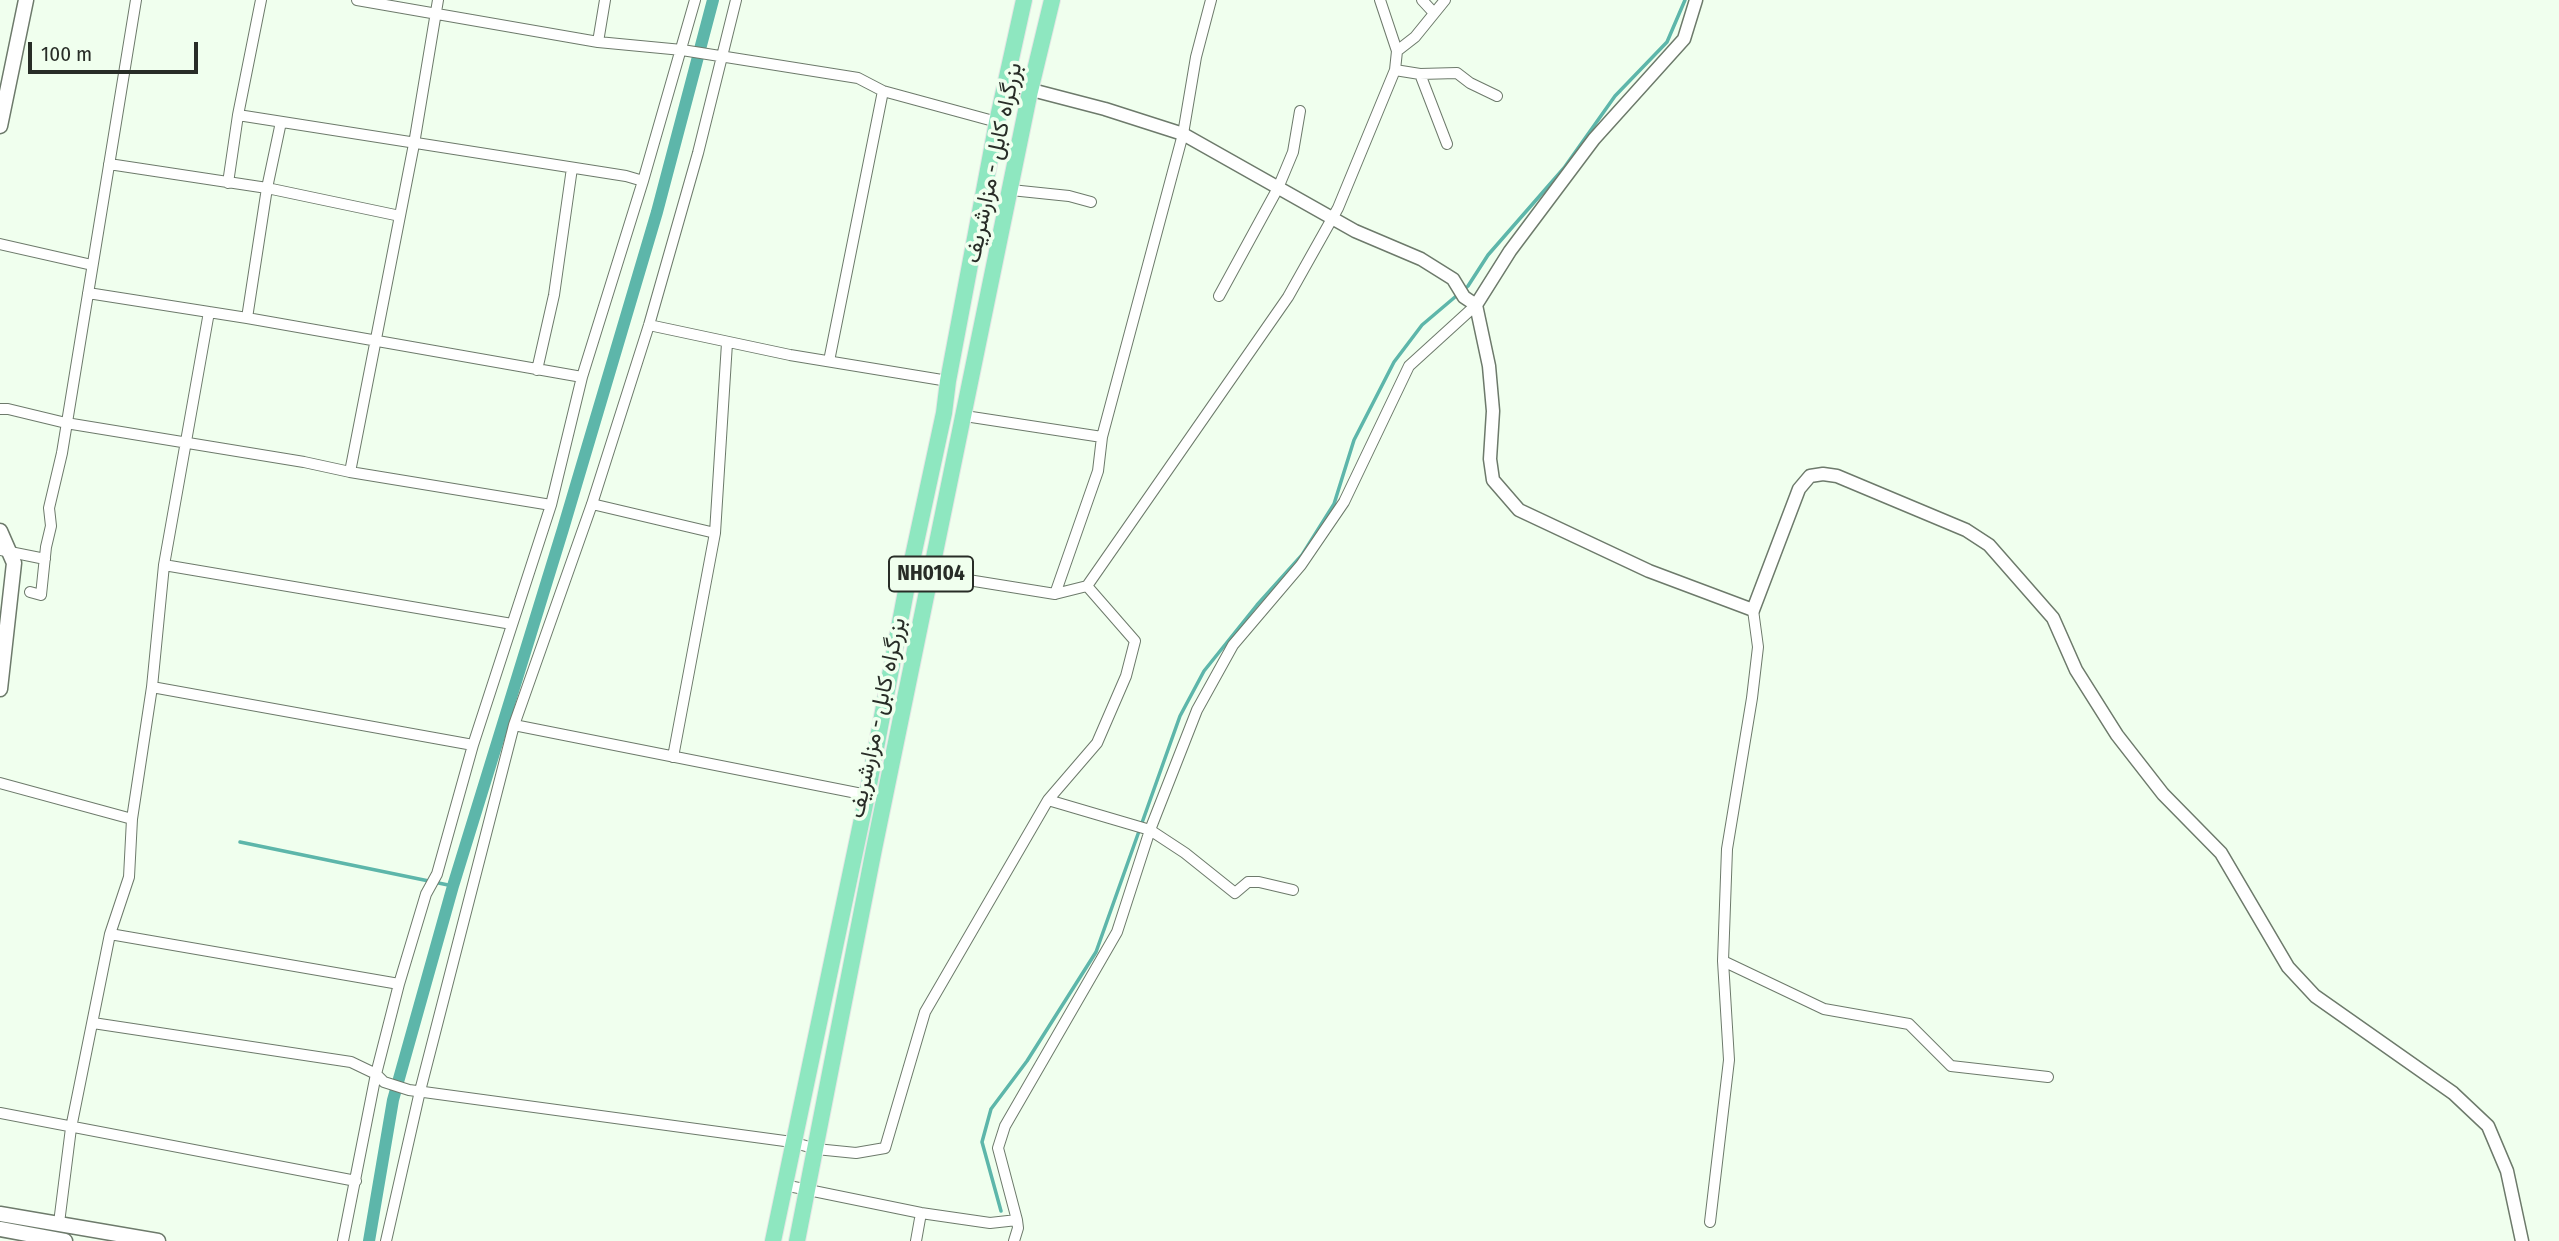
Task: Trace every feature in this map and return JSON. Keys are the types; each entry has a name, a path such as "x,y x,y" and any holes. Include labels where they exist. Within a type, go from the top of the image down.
{"highway":[{"name":"بزرگراه کابل - مزارشریف","path":"773,1241 867,795 910,570 944,413 1005,83 1024,0"},
{"name":"بزرگراه کابل - مزارشریف","path":"797,1241 1030,91 1052,0"}],"main road":[{"path":"0,127 6,63 26,0"},
{"path":"0,531 4,550 14,563 0,689"},
{"path":"0,1214 158,1241"},
{"path":"0,1229 65,1241"}],"street":[{"path":"30,592 41,595 51,526 49,508 66,423 136,0"},
{"path":"228,183 238,115 261,0"},
{"path":"357,0 598,42 682,50 858,78 883,91 998,122"},
{"path":"350,472 414,144 438,0"},
{"path":"598,42 606,0"},
{"path":"343,1241 376,1074 399,984 426,894 437,874 473,745 551,505 582,377 643,181 695,0"},
{"path":"386,1241 420,1091 514,724 592,504 649,325 698,153 736,0"},
{"path":"1055,594 1098,471 1102,438 1183,134 1196,57 1211,0"},
{"path":"931,574 1055,594 1087,586 1289,296 1333,218 1395,70 1397,51 1380,0"},
{"path":"1422,0 1434,13"},
{"path":"1397,51 1415,37 1445,0"},
{"path":"1014,1241 1018,1228 1017,1220 998,1148 1005,1126 1117,932 1144,829 1201,701 1233,645 1301,565 1343,502 1409,366 1476,305 1510,251 1594,139 1684,39 1696,0"},
{"path":"1395,70 1420,74 1457,73 1470,83 1497,96"},
{"path":"1420,74 1447,144"},
{"path":"1005,83 1105,109 1183,134 1354,231 1421,259 1453,279 1464,297 1476,305 1491,389 1493,411 1490,459 1493,480 1504,495 1519,510 1637,565 1753,610"},
{"path":"828,361 883,91"},
{"path":"1219,296 1278,188 1293,152 1300,111"},
{"path":"238,115 626,176 643,181"},
{"path":"247,317 267,188 281,122"},
{"path":"109,164 267,188 400,216"},
{"path":"537,370 554,295 572,168"},
{"path":"1011,190 1069,196 1091,202"},
{"path":"0,244 92,265"},
{"path":"88,293 247,317 582,377"},
{"path":"59,1223 71,1128 110,934 130,877 132,819 152,687 164,565 209,312"},
{"path":"649,325 727,343 948,381"},
{"path":"673,757 715,533 727,343"},
{"path":"0,409 66,423 551,505"},
{"path":"965,416 1102,438"},
{"path":"1710,1223 1729,1060 1723,961 1727,849 1758,647 1753,610 1799,489 1810,476 1823,474 1838,475 1966,530 1989,545 2053,618 2076,670 2117,735 2163,794 2221,853 2288,967 2315,996 2453,1093 2488,1126 2507,1171 2522,1241"},
{"path":"592,504 715,533"},
{"path":"4,550 45,559"},
{"path":"164,565 512,624"},
{"path":"93,1023 351,1062 376,1074 384,1082 409,1090 792,1142 816,1149 856,1153 885,1148 925,1012 1048,800 1097,743 1126,676 1135,641 1087,586"},
{"path":"152,687 473,745"},
{"path":"514,724 867,795"},
{"path":"0,783 132,819"},
{"path":"1048,800 1144,829 1185,853 1235,893 1248,882 1293,890"},
{"path":"110,934 399,984"},
{"path":"1723,961 1824,1009 1909,1024 1951,1066 2048,1076"},
{"path":"0,1113 356,1181"},
{"path":"784,1185 921,1213 990,1223 1017,1220"},
{"path":"916,1241 921,1213"}],"waterway":[{"path":"369,1241 393,1100 453,886 657,212 713,0"},
{"path":"1001,1211 982,1142 991,1109 1027,1061 1096,952 1180,716 1204,671 1257,605 1302,555 1334,504 1354,440 1394,362 1422,325 1468,286 1488,255 1564,168 1615,96 1667,42 1685,0"},
{"path":"240,842 453,886"}]}
